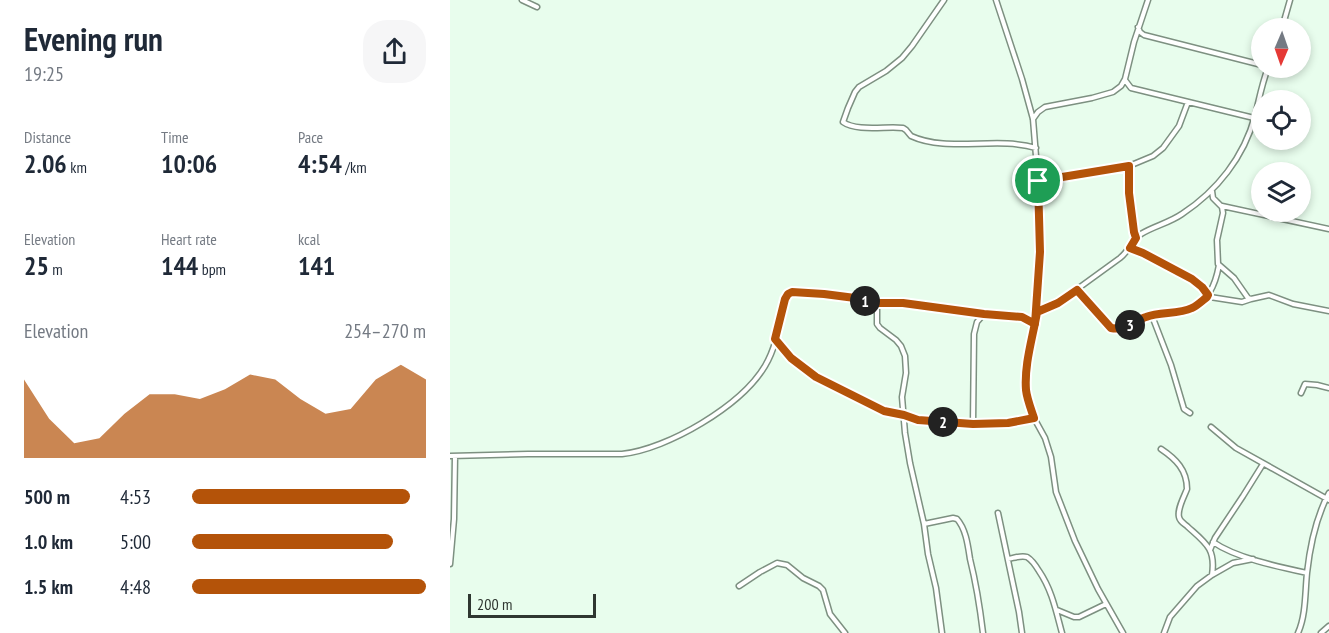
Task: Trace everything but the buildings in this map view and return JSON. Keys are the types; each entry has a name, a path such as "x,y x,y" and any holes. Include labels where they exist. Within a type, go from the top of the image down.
{"street":[{"path":"522,0 537,6"},
{"path":"944,0 902,57 886,71 859,87 843,122 849,126 903,128 911,136 934,143 1016,144 1036,148"},
{"path":"996,0 1033,118 1036,148 1040,252 1037,312 1029,352 1026,391 1034,418 1045,438 1051,457 1056,492 1076,541 1122,633"},
{"path":"1033,118 1045,107 1092,98 1113,92 1121,86 1148,0"},
{"path":"1285,18 1290,0"},
{"path":"1138,27 1144,35 1251,64"},
{"path":"1125,79 1131,88 1251,117"},
{"path":"1038,181 1129,166 1153,156 1163,148 1179,126 1188,102"},
{"path":"1037,312 1058,303 1120,258 1141,234 1182,215 1212,191 1234,162 1251,127"},
{"path":"1129,166 1129,193 1136,238"},
{"path":"1212,191 1213,198 1222,206 1329,229"},
{"path":"1077,290 1113,329 1125,328 1146,316 1193,308 1208,295 1217,277 1219,265 1217,240 1223,213 1222,206"},
{"path":"1130,248 1192,279 1210,297 1242,302 1269,295 1293,304 1329,311"},
{"path":"1219,265 1234,278 1251,299"},
{"path":"450,564 454,519 453,456 622,454 635,453 671,440 723,409 741,394 765,366 770,356 785,299 792,292 1022,317 1035,324"},
{"path":"877,303 877,324 896,340 905,356 906,373 902,397 905,433 924,524 942,633"},
{"path":"973,424 974,334 977,322 984,314"},
{"path":"1151,316 1155,321 1171,365 1184,409 1190,413"},
{"path":"775,339 791,358 816,377 878,410 918,420 973,424 1008,423 1034,418"},
{"path":"1301,393 1305,384 1329,388"},
{"path":"1211,427 1236,448 1328,499"},
{"path":"1161,449 1179,465 1185,476 1186,489 1179,511 1180,520 1210,550 1214,561 1212,575"},
{"path":"1210,550 1219,531 1263,464"},
{"path":"1298,633 1301,627 1307,573 1318,516 1329,493"},
{"path":"998,513 1022,633"},
{"path":"924,524 953,518 960,522 973,570 983,633"},
{"path":"1213,542 1253,559 1307,573"},
{"path":"1008,559 1025,556 1033,562 1047,582 1062,633"},
{"path":"1164,633 1170,617 1197,586 1233,563 1253,559"},
{"path":"739,586 777,563 787,565 802,578 823,590 830,614 845,633"},
{"path":"1057,610 1079,617 1106,604"},
{"path":"1321,633 1329,626"}],"route":[{"path":"1038,181 1040,252 1035,324 1022,317 792,292 785,299 775,339 791,358 816,377 878,410 918,420 973,424 1008,423 1034,418 1026,391 1029,352 1035,324 1037,312 1058,303 1077,290 1111,328 1117,329 1125,328 1146,316 1193,308 1207,297 1202,287 1192,279 1130,248 1136,238 1129,193 1129,166 1038,181"}]}
